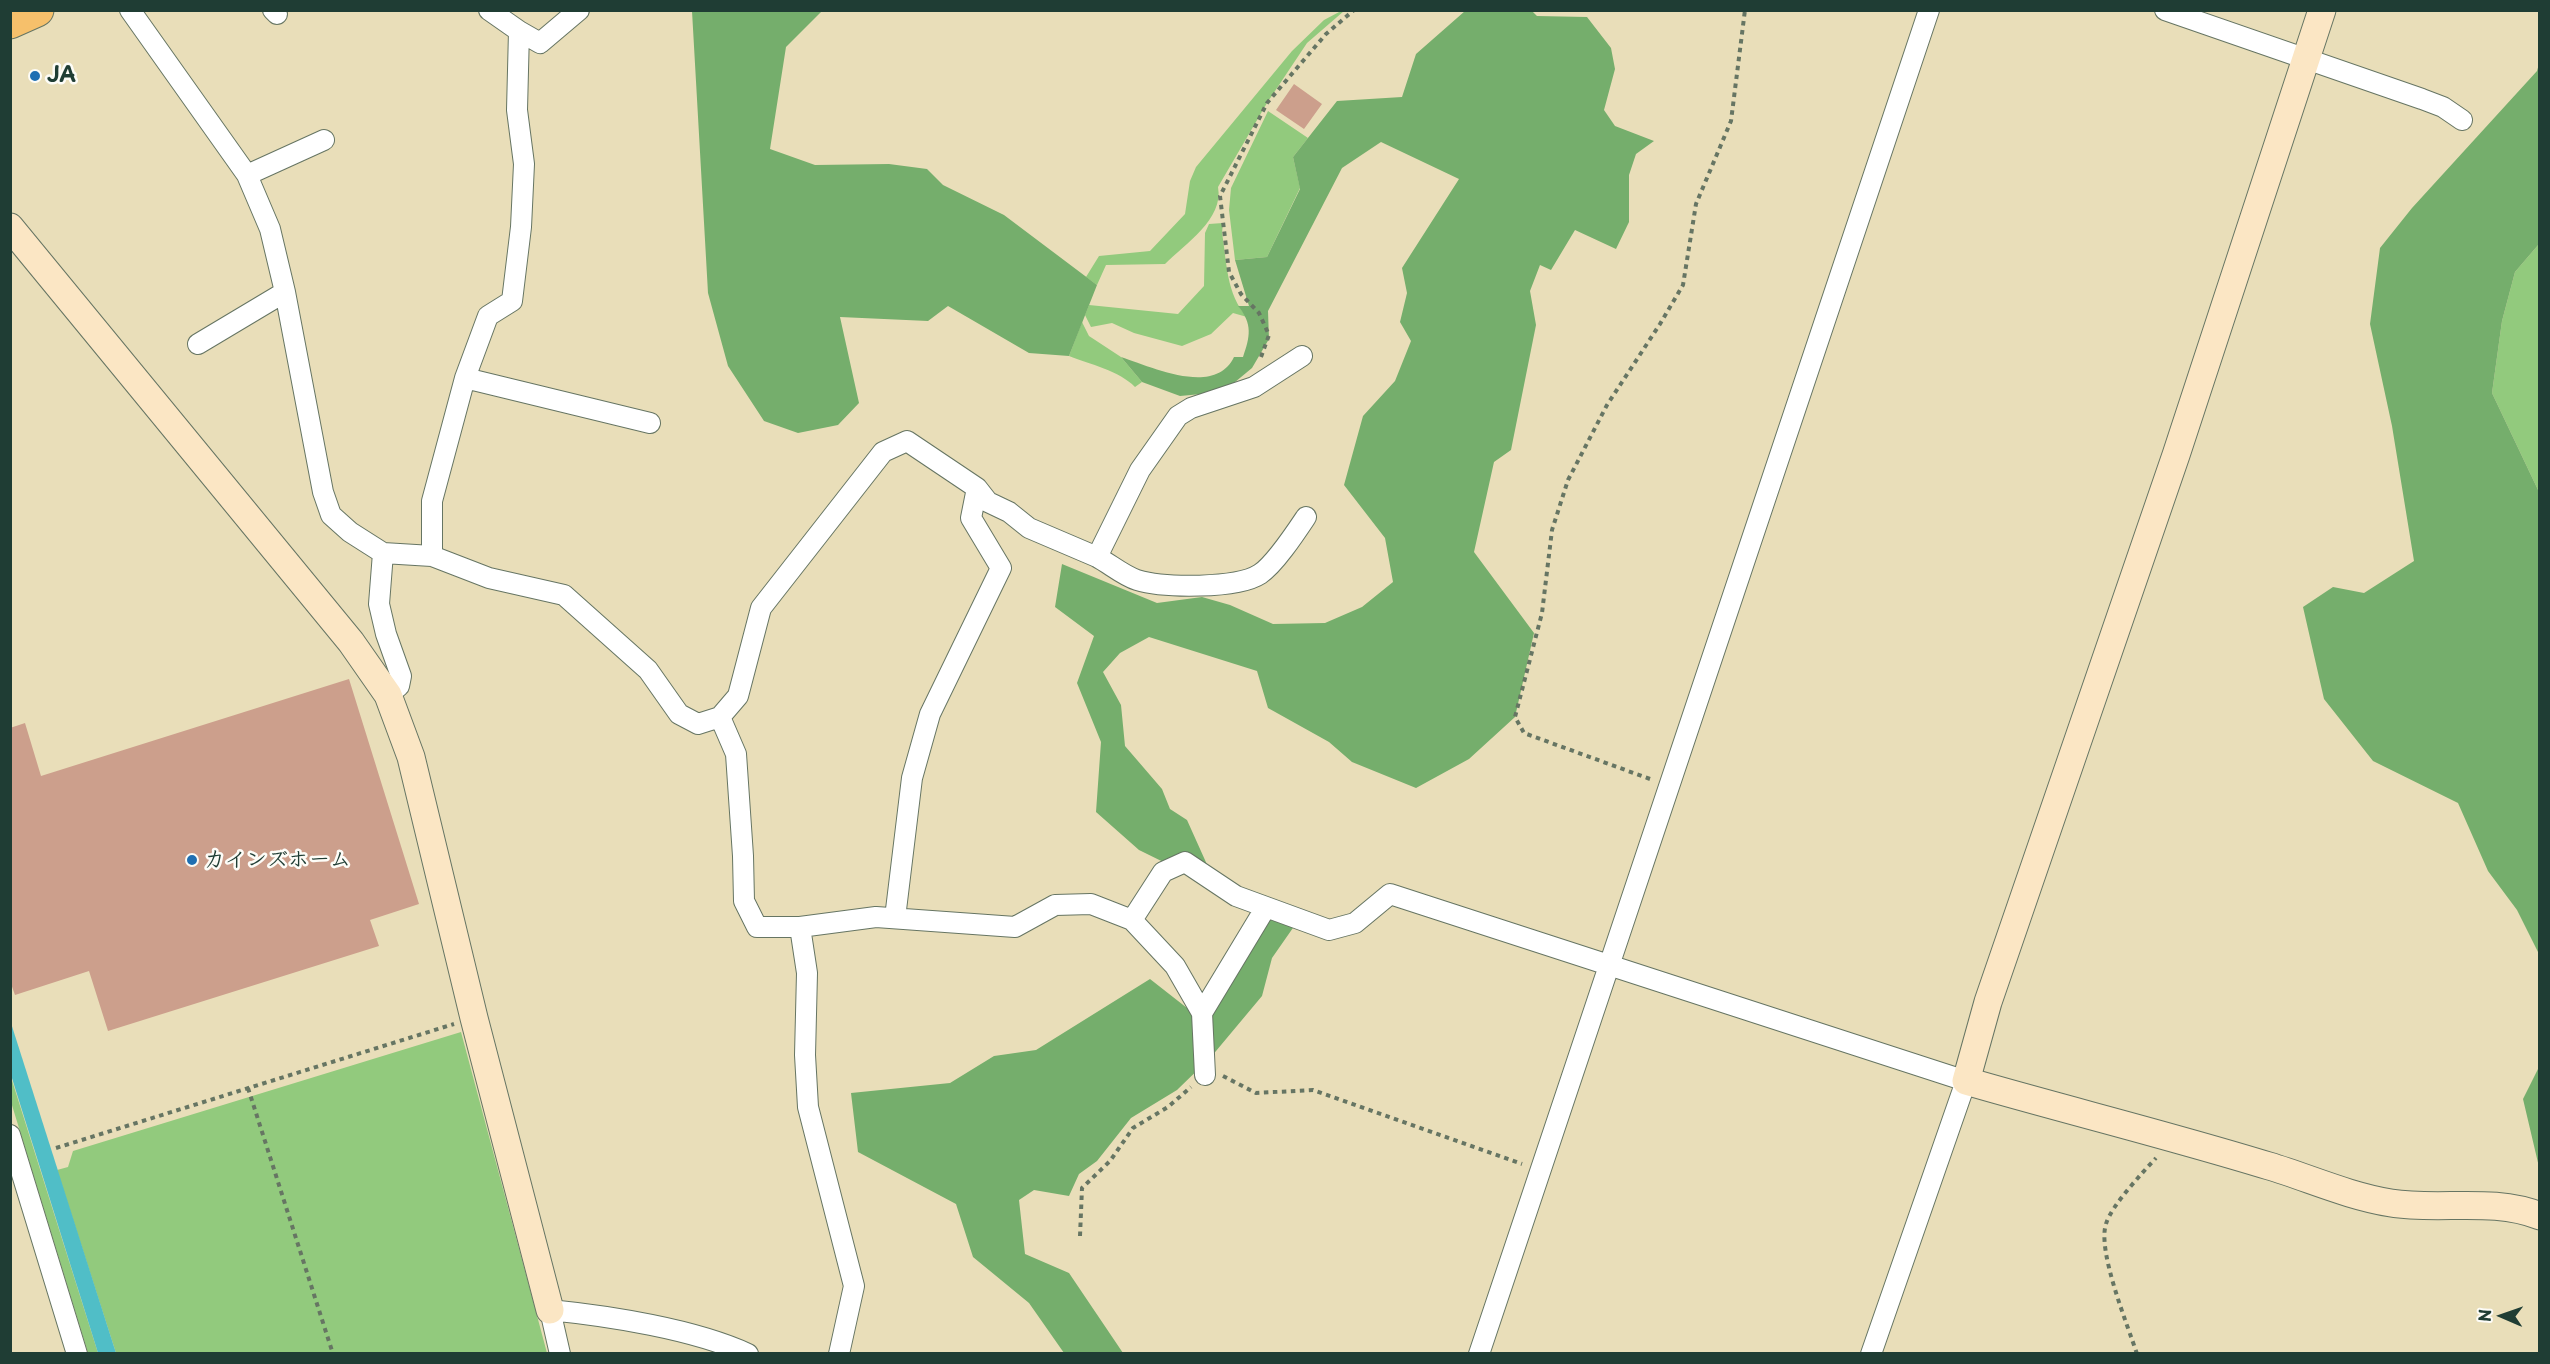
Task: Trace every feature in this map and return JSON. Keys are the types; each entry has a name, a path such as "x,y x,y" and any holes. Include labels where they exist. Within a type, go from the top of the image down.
{"highway":[{"path":"10,22 38,10"}],"street":[{"path":"130,10 247,175 270,229 285,292 323,492 331,515 350,532 382,553 432,556 489,578 564,595 648,670 680,714 698,724 720,717 738,696 761,608 883,452 907,441 977,488 988,502 1009,512 1029,528 1097,557 1137,580 1187,588 1233,582 1260,574 1288,543 1306,517"},
{"path":"489,10 519,31 540,42 579,10"},
{"path":"1479,1353 1929,10"},
{"path":"2165,10 2422,99 2443,107 2462,120"},
{"path":"1870,1353 1966,1081 1988,1002 2176,455 2322,10"},
{"path":"432,556 432,501 465,378 488,316 512,301 521,227 525,164 517,110 519,31"},
{"path":"247,175 324,140"},
{"path":"10,227 351,642 388,695 411,757 474,1018 560,1353"},
{"path":"198,344 285,292"},
{"path":"1097,557 1140,470 1178,416 1191,408 1254,387 1302,356"},
{"path":"465,378 650,423"},
{"path":"895,918 912,778 930,714 1001,568 971,518 977,488"},
{"path":"382,553 379,604 386,634 401,676 399,686 388,695"},
{"path":"720,717 735,754 744,901 757,927 800,927 876,916 1015,927 1055,905 1091,904 1132,920 1175,966 1202,1013 1205,1075"},
{"path":"1132,920 1163,872 1185,862 1236,896 1329,930 1355,923 1390,894 1966,1081 2270,1166 2337,1190 2391,1203 2437,1207 2489,1205 2527,1211 2540,1216"},
{"path":"1202,1013 1266,907"},
{"path":"800,927 807,973 805,1055 808,1107 854,1286 838,1353"},
{"path":"10,1135 77,1353"},
{"path":"550,1310 648,1325 731,1346 748,1353"}],"path":[{"path":"1242,392 1252,380 1269,336 1259,313 1241,294 1229,272 1220,196 1267,103 1326,34 1354,10"},
{"path":"1668,786 1524,733 1515,717 1542,613 1552,530 1568,480 1607,405 1683,285 1696,204 1731,122 1745,10"},
{"path":"56,1148 456,1024"},
{"path":"1080,1236 1082,1188 1110,1161 1133,1128 1168,1107 1205,1075 1219,1073 1256,1093 1313,1090 1540,1170"},
{"path":"248,1088 333,1353"},
{"path":"2138,1353 2112,1280 2106,1252 2105,1224 2133,1181 2174,1139"}],"green space":[{"path":"692,11 822,11 786,47 770,149 815,165 889,164 927,169 943,185 1004,215 1097,285 1069,356 1029,353 948,306 928,321 840,317 859,403 838,425 798,433 764,421 728,366 708,293"},
{"path":"1344,11 1307,43 1267,103 1218,187 1215,210 1201,230 1165,264 1106,265 1097,285 1086,277 1099,256 1150,251 1185,214 1190,181 1196,167 1292,51 1324,20"},
{"path":"1465,11 1532,11 1537,16 1587,17 1611,48 1615,69 1604,110 1615,126 1654,141 1636,154 1629,175 1629,222 1616,249 1575,230 1551,270 1540,265 1530,291 1536,325 1511,450 1494,462 1474,552 1534,633 1515,717 1469,759 1416,788 1352,762 1329,742 1268,708 1257,671 1149,637 1120,653 1103,672 1121,705 1125,746 1162,789 1170,809 1187,820 1209,869 1200,880 1139,850 1096,812 1101,742 1077,683 1094,636 1055,607 1062,564 1157,603 1202,597 1230,605 1273,624 1325,623 1362,607 1393,582 1385,538 1344,485 1363,416 1395,381 1411,341 1400,322 1407,293 1402,268 1459,179 1381,142 1342,168 1268,311 1269,339 1252,368 1223,392 1180,396 1142,382 1121,357 1165,372 1198,377 1213,375 1225,369 1234,357 1243,357 1249,331 1246,319 1238,306 1249,306 1235,260 1267,257 1300,189 1293,157 1337,101 1402,97 1416,54"},
{"path":"2539,64 2539,244 2515,272 2502,321 2492,393 2539,492 2539,954 2517,910 2488,871 2458,803 2373,761 2324,699 2303,607 2333,587 2364,593 2414,561 2392,426 2370,324 2380,248 2412,208 2537,71"},
{"path":"1268,111 1308,138 1293,157 1300,188 1267,257 1235,260 1229,210 1231,188"},
{"path":"1223,223 1222,233 1231,288 1247,317 1233,313 1211,334 1182,346 1134,333 1112,323 1091,327 1085,315 1089,305 1178,314 1204,286 1205,233 1209,224"},
{"path":"2539,244 2539,492 2492,393 2502,321 2515,272"},
{"path":"1082,322 1089,336 1121,357 1142,382 1135,387 1113,372 1069,356"},
{"path":"1271,917 1295,925 1272,958 1262,996 1211,1057 1177,1090 1131,1118 1097,1161 1079,1174 1069,1196 1034,1190 1019,1200 1025,1254 1069,1273 1123,1353 1064,1353 1029,1303 973,1257 956,1204 858,1152 851,1093 950,1083 994,1056 1036,1050 1150,979 1187,1008 1214,1006"},
{"path":"461,1032 547,1353 116,1353 57,1170 68,1167 73,1151"},
{"path":"2539,1067 2539,1167 2523,1099"},
{"path":"10,1074 98,1353 88,1353 11,1102"}],"water":[{"path":"10,1020 116,1353 98,1353 11,1075"}],"building":[{"path":"1294,84 1322,104 1304,129 1276,110"},
{"path":"349,679 419,904 370,920 379,946 108,1031 89,971 15,995 10,981 10,728 25,723 41,776"}],"place":[{"name":"JA","path":"35,76"},
{"name":"カインズホーム","path":"192,860"}]}
